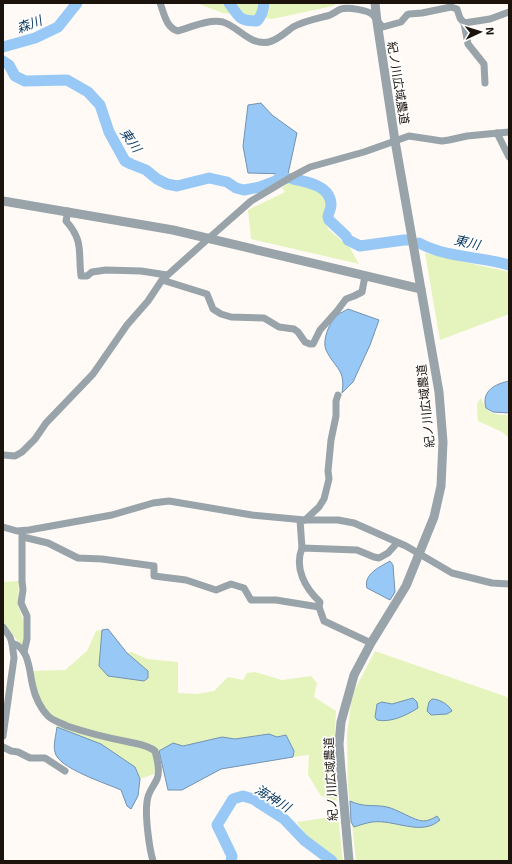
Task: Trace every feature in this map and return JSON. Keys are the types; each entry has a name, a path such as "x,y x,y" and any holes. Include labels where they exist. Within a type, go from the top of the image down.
{"street":[{"path":"160,3 167,21 175,31 208,22 223,22 257,42 270,42 299,24 308,20 330,16 343,9 350,8 369,13 383,27 401,22 409,14 422,14 451,7 457,9 460,18 464,23 468,44 484,64 485,83"},
{"name":"紀ノ川広域農道","path":"349,856 339,744 341,722 354,675 371,643 406,586 420,555 434,516 441,486 444,442 439,392 395,140 375,3"},
{"path":"464,23 490,19 509,12"},
{"path":"3,455 15,456 22,452 35,439 46,423 93,374 127,326 148,301 165,277 251,201 310,167 364,152 409,136 432,140 449,140 467,136 509,132"},
{"path":"497,133 509,157"},
{"path":"3,201 173,230 422,289"},
{"path":"68,211 66,221 74,230 80,247 81,276 87,276 92,272 106,270 140,271 165,277 207,294 213,309 221,314 231,317 264,318 279,327 294,329 306,342 310,344 313,344 320,330 346,299 362,292 365,276"},
{"path":"302,520 319,507 324,499 330,480 328,471 331,440 336,416 336,400 338,395"},
{"path":"23,534 112,515 153,503 169,501 252,515 302,520 338,520 354,523 398,543 452,573 492,583 509,584"},
{"path":"302,520 302,548 299,556 301,572 304,584 320,602 319,607 324,621 371,643"},
{"path":"3,527 48,543 78,558 102,559 154,566 154,576 186,580 216,590 231,584 244,588 251,600 276,600 319,607"},
{"path":"23,534 23,590 21,603 27,616 27,639 24,652"},
{"path":"302,548 357,550 379,558 388,553 398,543"},
{"path":"3,627 10,637 14,658 3,736"},
{"path":"12,644 18,645 24,652 30,668 33,688 38,702 49,717 89,733 145,746 155,751 158,775 149,792 146,803 150,848 153,861"},
{"path":"3,747 30,758 45,758 65,771"}],"green space":[{"path":"196,3 337,3 333,6 272,19 223,13"},
{"path":"289,182 313,187 324,194 327,207 324,217 328,229 350,248 359,264 251,239 248,210 285,192 282,188"},
{"path":"425,253 509,272 509,314 440,340"},
{"path":"481,398 488,410 491,412 499,415 509,415 509,438 502,432 478,421 477,404"},
{"path":"19,581 18,606 23,619 24,640 22,647 3,621 3,582"},
{"path":"102,630 99,666 108,676 144,681 148,678 148,671 127,653 132,652 147,659 178,662 178,693 197,694 214,691 228,677 243,680 247,673 255,672 282,680 311,676 317,683 314,697 336,711 334,757 337,801 321,796 308,775 309,755 293,757 294,751 286,735 277,737 269,734 235,739 222,737 183,746 173,743 159,751 154,774 140,779 135,767 101,744 57,727 35,694 31,671 65,670 87,651 96,631"},
{"path":"375,651 507,697 509,702 509,861 356,861 348,788 347,734 352,695"},
{"path":"338,816 343,861 340,861 315,844 306,835 297,822"}],"water":[{"path":"261,103 272,115 297,133 288,174 248,173 243,146 248,105"},
{"path":"348,309 379,320 370,345 353,382 342,393 343,385 341,374 326,350 325,341 327,332 334,318"},
{"path":"509,381 509,413 493,412 486,408 486,397 490,389 494,386"},
{"path":"390,561 393,565 395,592 390,600 367,588 366,583 370,575 377,568"},
{"path":"108,629 127,653 148,671 148,678 144,681 108,676 99,666 102,630"},
{"path":"413,698 417,702 418,708 399,718 382,721 377,720 375,717 377,704 382,702 392,704"},
{"path":"432,699 444,703 452,711 447,714 431,715 427,711 429,702"},
{"path":"57,727 101,744 135,767 140,779 138,796 131,809 127,806 121,790 84,775 64,764 58,758 54,746"},
{"path":"269,734 277,737 286,735 294,751 293,757 221,769 182,790 168,790 159,751 173,743 183,746 222,737 235,739"},
{"path":"350,801 365,805 387,807 423,821 437,816 440,820 433,825 425,827 370,822 354,827 351,822"}],"waterway":[{"name":"森川","path":"3,47 35,38 58,27 77,3"},
{"name":"森川","path":"229,3 243,19 257,21 262,13 264,3"},
{"name":"東川","path":"3,61 9,65 15,76 25,81 67,80 88,92 100,105 109,132 125,161 146,170 157,179 167,184 177,186 209,178 227,182 236,188 244,190 260,187 276,181 280,177 287,178"},
{"name":"東川","path":"293,179 318,186 327,193 331,205 328,216 329,220 346,236 348,240 360,246 407,240"},
{"name":"東川","path":"419,243 441,252 509,265"},
{"name":"海神川","path":"231,861 232,856 217,825 233,799 243,796 253,799 284,819 304,840 332,861"}]}
